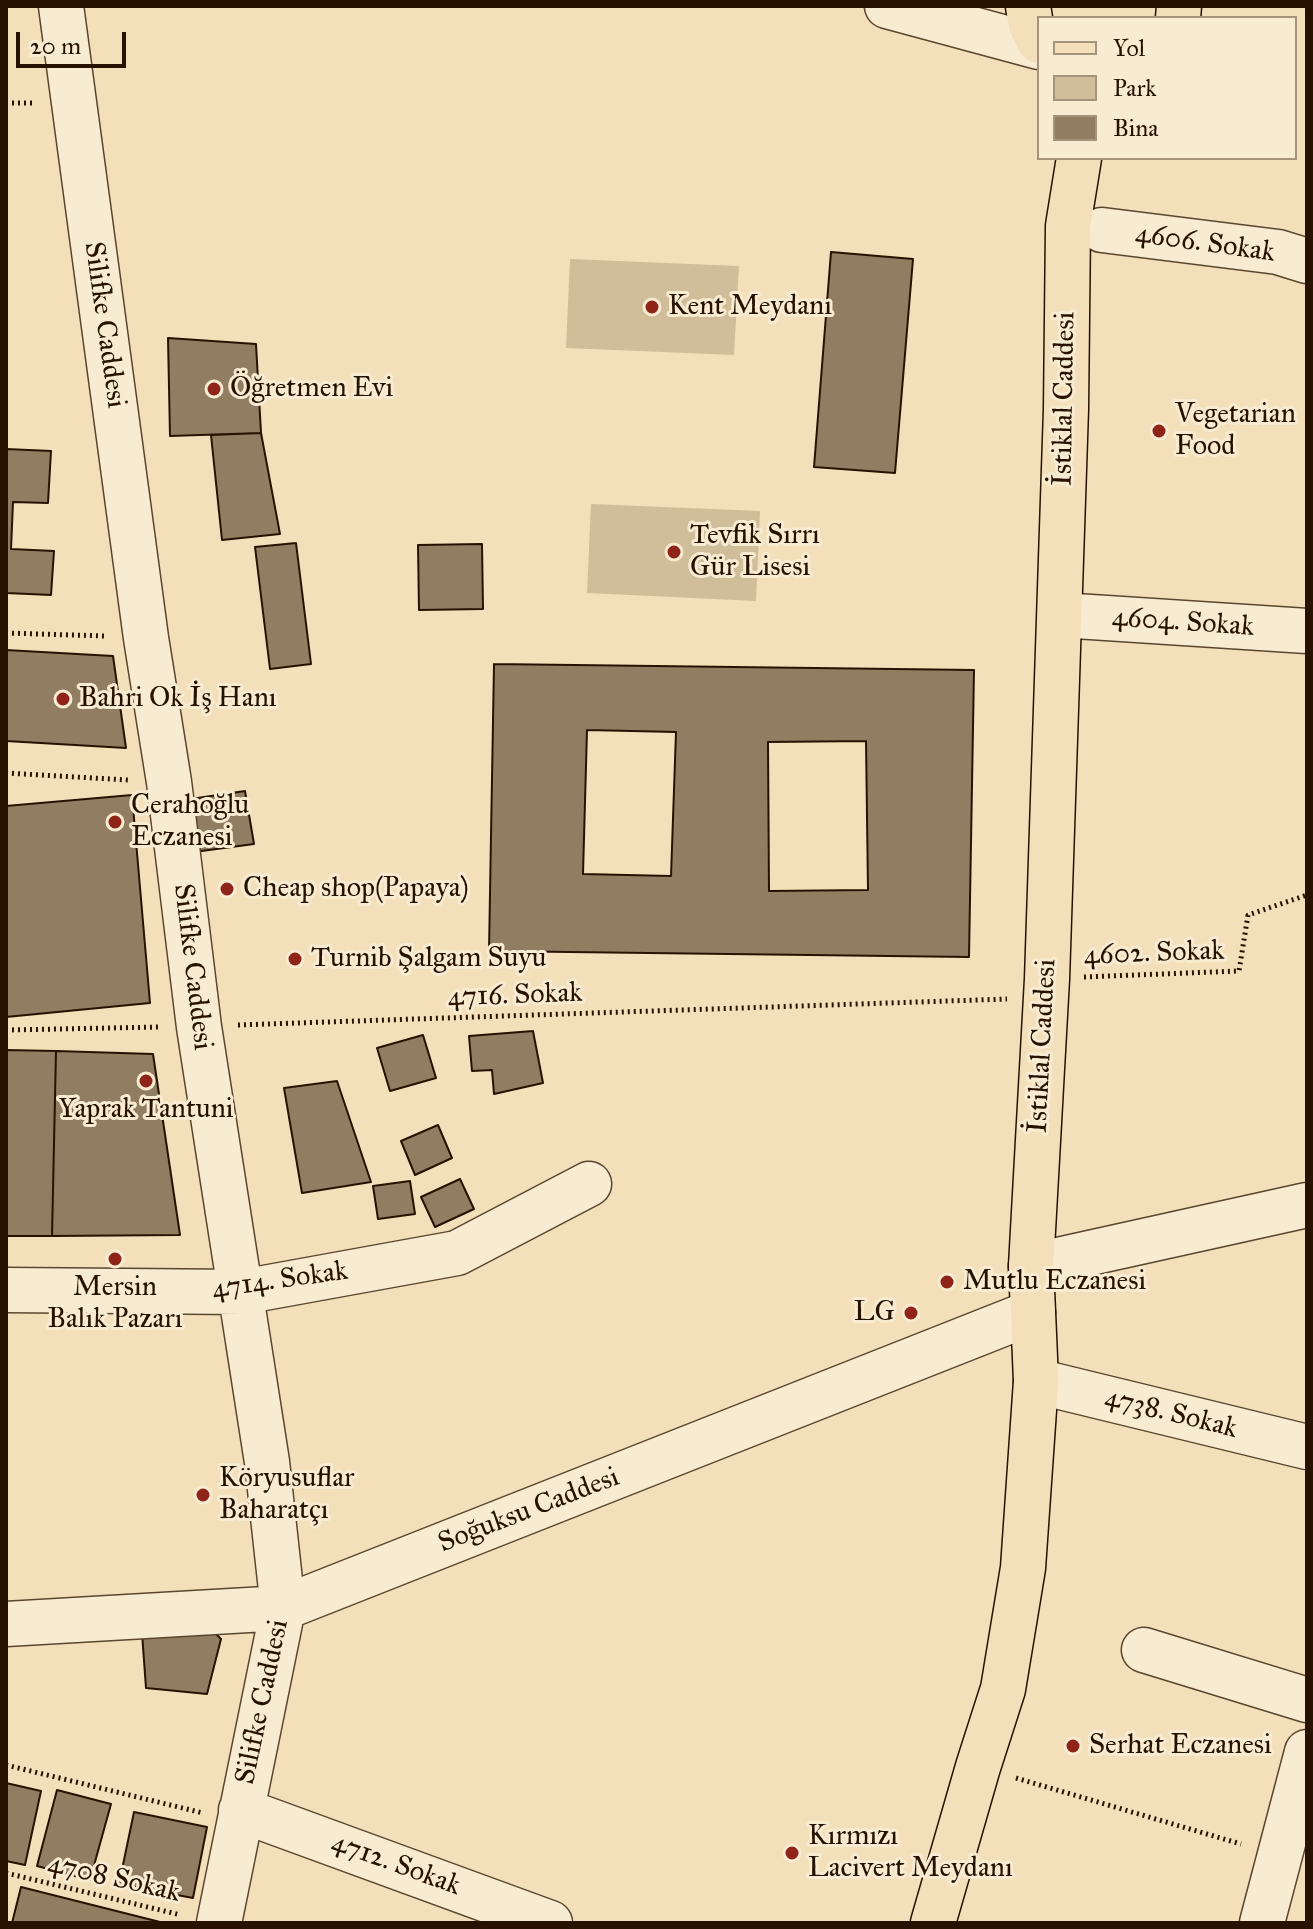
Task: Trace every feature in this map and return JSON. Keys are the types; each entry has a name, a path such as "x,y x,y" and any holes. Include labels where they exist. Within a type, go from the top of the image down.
{"main road":[{"name":"İstiklal Caddesi","path":"933,1923 1003,1689 1023,1568 1036,1381 1031,1266 1047,979 1060,615 1068,226 1079,160"}],"street":[{"name":"Silifke Caddesi","path":"61,6 146,638 169,782 199,1027 267,1462 283,1608 241,1816 202,1920"},
{"path":"887,6 1027,32"},
{"name":"4606. Sokak","path":"1102,230 1278,252 1307,261"},
{"name":"4604. Sokak","path":"1060,615 1307,631"},
{"name":"4714. Sokak","path":"6,1290 242,1292 457,1253 589,1184"},
{"path":"1031,1266 1307,1205"},
{"name":"Soğuksu Caddesi","path":"6,1624 283,1608 1033,1312"},
{"name":"4738. Sokak","path":"1036,1381 1307,1447"},
{"path":"1144,1650 1307,1700"},
{"path":"1269,1921 1280,1855 1307,1752"},
{"name":"4712. Sokak","path":"241,1816 458,1906 550,1923"}],"path":[{"path":"6,633 146,638"},
{"path":"6,773 169,782"},
{"name":"4602. Sokak","path":"1047,979 1239,971 1248,915 1307,895"},
{"name":"4716. Sokak","path":"6,1030 199,1027 1009,999"},
{"path":"6,1765 241,1816"},
{"path":"978,1767 1280,1855"},
{"name":"4708 Sokak","path":"6,1873 202,1920"}],"green space":[{"name":"Kent Meydanı","path":"570,259 739,266 734,355 566,348"},
{"name":"Tevfik Sırrı Gür Lisesi","path":"591,504 760,511 756,601 587,593"}],"building":[{"path":"831,252 913,259 895,473 814,467"},
{"name":"Öğretmen Evi","path":"168,338 256,344 261,433 170,436"},
{"path":"261,433 280,534 222,540 211,435"},
{"path":"6,449 51,451 48,503 13,502 11,549 54,551 51,595 6,593"},
{"path":"296,543 311,664 270,669 255,547"},
{"path":"482,544 483,609 419,610 418,545"},
{"name":"Bahri Ok İş Hanı","path":"6,650 113,656 126,748 6,741"},
{"name":"Tevfik Sırrı Gür Lisesi","path":"494,664 974,670 969,957 489,951","holes":["587,730 676,732 671,876 583,874","866,741 868,890 769,891 768,742"]},
{"path":"245,791 254,844 194,852 184,800"},
{"path":"132,795 150,1003 6,1017 6,806"},
{"path":"533,1031 543,1083 494,1094 492,1070 472,1071 469,1036"},
{"path":"423,1035 436,1078 390,1091 377,1048"},
{"path":"6,1050 56,1051 52,1236 6,1236"},
{"path":"56,1051 153,1054 180,1235 52,1236"},
{"path":"337,1081 371,1182 302,1193 284,1088"},
{"path":"438,1125 452,1158 415,1175 401,1141"},
{"path":"460,1179 474,1209 435,1227 421,1197"},
{"path":"410,1181 415,1214 378,1219 373,1186"},
{"path":"210,1628 221,1639 207,1694 146,1688 142,1633"},
{"path":"6,1783 41,1791 25,1865 6,1861"},
{"path":"57,1790 111,1804 90,1880 37,1866"},
{"path":"134,1812 207,1827 193,1898 119,1884"},
{"path":"21,1887 164,1923 12,1923"}],"place":[{"name":"Kent Meydanı","path":"652,307"},
{"name":"Öğretmen Evi","path":"214,389"},
{"name":"Vegetarian Food","path":"1159,431"},
{"name":"Tevfik Sırrı Gür Lisesi","path":"674,552"},
{"name":"Bahri Ok İş Hanı","path":"63,699"},
{"name":"Cerahoğlu Eczanesi","path":"115,822"},
{"name":"Cheap shop(Papaya)","path":"227,889"},
{"name":"Turnib Şalgam Suyu","path":"295,959"},
{"name":"Yaprak Tantuni","path":"146,1081"},
{"name":"Mersin Balık Pazarı","path":"115,1259"},
{"name":"Mutlu Eczanesi","path":"947,1282"},
{"name":"LG","path":"911,1313"},
{"name":"Köryusuflar Baharatçı","path":"203,1495"},
{"name":"Serhat Eczanesi","path":"1073,1746"},
{"name":"Kırmızı Lacivert Meydanı","path":"792,1853"}]}
